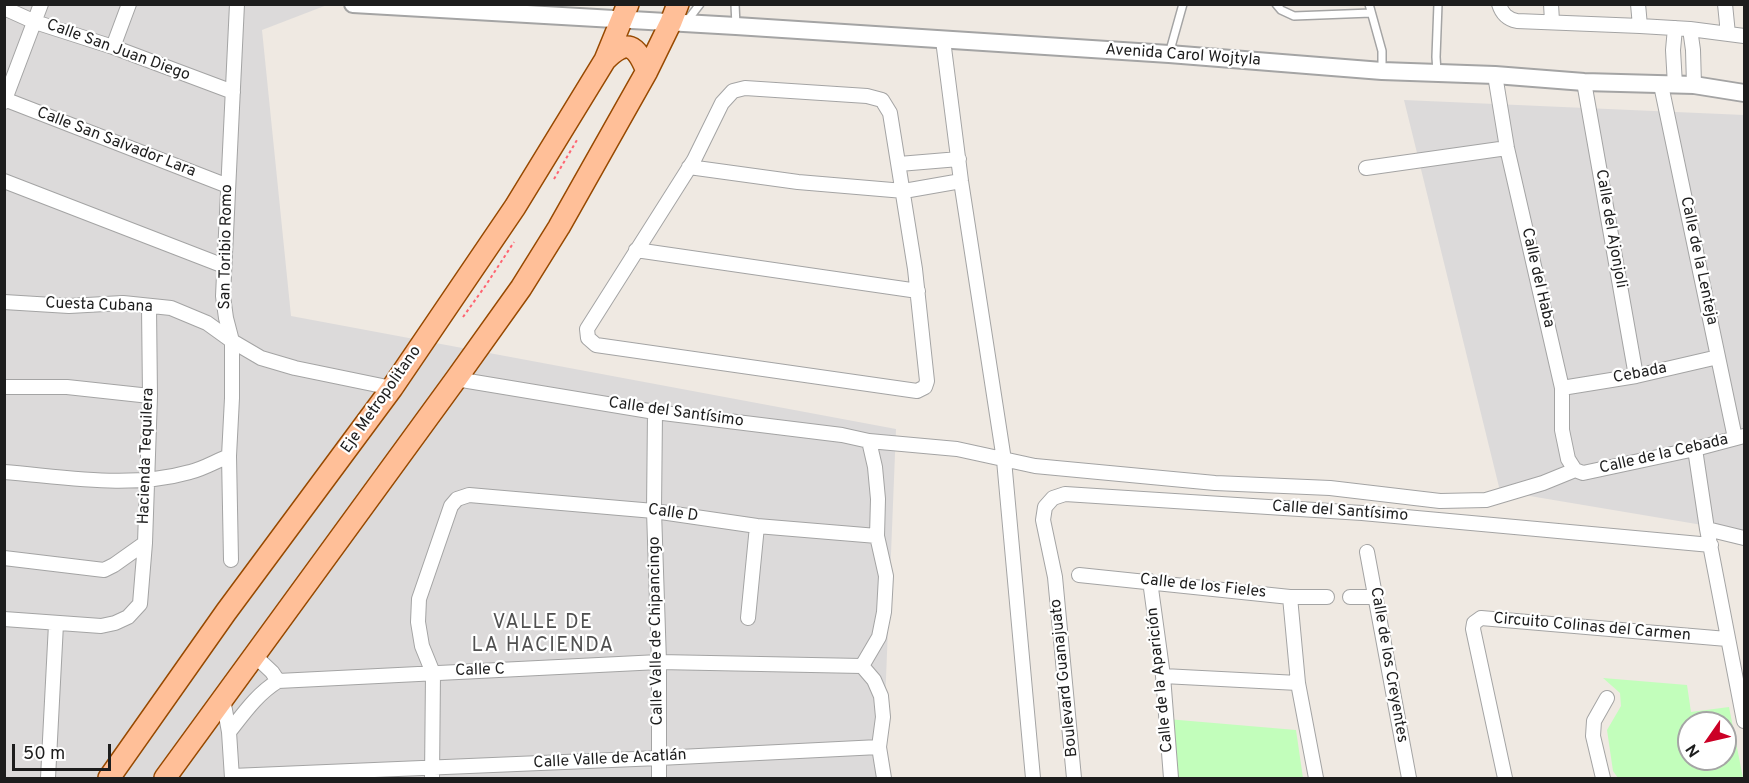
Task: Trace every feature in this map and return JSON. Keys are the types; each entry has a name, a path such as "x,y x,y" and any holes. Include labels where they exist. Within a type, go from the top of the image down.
{"main road":[{"name":"Eje Metropolitano","path":"109,778 226,612 392,388 515,207 605,60 625,12"},
{"path":"165,778 521,288 559,227 678,16"},
{"path":"605,60 614,51 630,47 640,54 647,71"}],"street":[{"path":"5,100 42,4"},
{"path":"113,47 129,4"},
{"name":"San Toribio Romo","path":"231,560 229,456 232,341 223,296 237,4"},
{"name":"Avenida Carol Wojtyla","path":"353,4 625,12 678,16 736,26 1169,54 1382,71 1495,75 1584,82 1694,85 1744,93"},
{"path":"1499,4 1504,14 1517,21 1640,26 1744,36"},
{"path":"1551,4 1552,21"},
{"path":"1638,4 1640,26"},
{"path":"1725,4 1728,34"},
{"name":"Calle San Juan Diego","path":"4,8 35,22 113,47 232,92"},
{"path":"1683,29 1693,50 1694,85"},
{"name":"Calle de la Lenteja","path":"1683,29 1673,50 1668,85 1718,357 1740,437"},
{"path":"943,40 1005,460 1033,778"},
{"name":"Calle del Haba","path":"1495,75 1507,148 1562,388 1562,430 1568,459 1579,472"},
{"name":"Calle del Ajonjoli","path":"1584,82 1636,376"},
{"path":"745,88 867,96 882,100 890,113 900,164 918,291 927,381 925,387 917,392 597,345 588,338 587,329 689,168 722,103 733,91 745,88"},
{"name":"Calle San Salvador Lara","path":"5,100 228,186"},
{"path":"1366,168 1507,148"},
{"path":"900,164 959,159"},
{"path":"689,168 798,182 904,191 962,181"},
{"path":"4,181 224,266"},
{"path":"636,250 918,291"},
{"name":"Cuesta Cubana","path":"4,302 69,306 123,303 171,308 207,323 261,358 295,368 392,388"},
{"name":"Hacienda Tequilera","path":"56,624 101,626 115,623 128,617 140,604 145,543 150,396 149,307"},
{"name":"Cebada","path":"1562,388 1636,376 1718,357"},
{"name":"Calle del Santísimo","path":"456,379 655,412 820,432 869,441 957,449 1005,460"},
{"path":"4,387 67,387 150,396"},
{"name":"Calle Valle de Chipancingo","path":"655,412 654,510 659,662 659,778"},
{"name":"Calle de la Cebada","path":"1005,460 1035,466 1215,483 1330,488 1440,501 1486,500 1579,472 1695,449 1740,437"},
{"path":"869,441 878,499 878,536 886,576 884,612 879,638 862,666 874,680 881,696 883,717 879,747 884,778"},
{"path":"1695,449 1707,529 1744,721"},
{"path":"4,472 146,481 192,472 229,456"},
{"name":"Calle del Santísimo","path":"1055,577 1043,520 1046,507 1053,498 1065,494 1362,513 1711,545"},
{"name":"Calle D","path":"433,673 422,646 418,622 419,599 451,506 457,499 469,495 654,510 757,526 878,536"},
{"path":"748,618 757,526"},
{"path":"1707,529 1744,538"},
{"path":"4,558 104,570 145,543"},
{"name":"Calle de los Creyentes","path":"1368,552 1409,778"},
{"name":"Calle de los Fieles","path":"1079,575 1290,597 1327,597"},
{"name":"Boulevard Guanajuato","path":"1055,577 1074,778"},
{"name":"Calle de la Aparición","path":"1150,581 1163,676 1172,778"},
{"path":"1290,597 1298,683 1316,778"},
{"path":"1350,597 1376,597"},
{"name":"Circuito Colinas del Carmen","path":"1505,778 1473,629 1474,623 1481,618 1727,639"},
{"path":"4,619 56,624 48,778"},
{"path":"229,732 266,688 278,681 255,656"},
{"name":"Calle C","path":"278,681 659,662 862,666"},
{"path":"432,773 433,673"},
{"path":"1163,676 1298,683"},
{"path":"1603,778 1593,736 1594,721 1607,698"},
{"path":"223,699 229,732 232,777"},
{"name":"Calle Valle de Acatlán","path":"232,777 432,773 658,758 879,747"}],"lane":[{"path":"678,16 700,4"},
{"path":"735,4 736,26"},
{"path":"1169,54 1183,4"},
{"path":"1276,4 1281,10 1294,16 1371,13"},
{"path":"1369,4 1382,51 1382,71"},
{"path":"1437,72 1438,4"}],"shaded area":[{"path":"5,5 327,5 262,30 291,316 896,429 882,778 5,778"},
{"path":"1404,100 1744,115 1744,532 1500,491"}],"green space":[{"path":"1603,678 1687,685 1691,711 1677,711 1677,771 1737,771 1737,748 1743,778 1618,778 1613,771 1607,730 1621,706 1620,693"},
{"path":"1729,707 1730,711 1699,711"},
{"path":"1167,719 1296,730 1303,778 1175,778"}],"district":[{"name":"VALLE DE LA HACIENDA","path":"543,636"}]}
